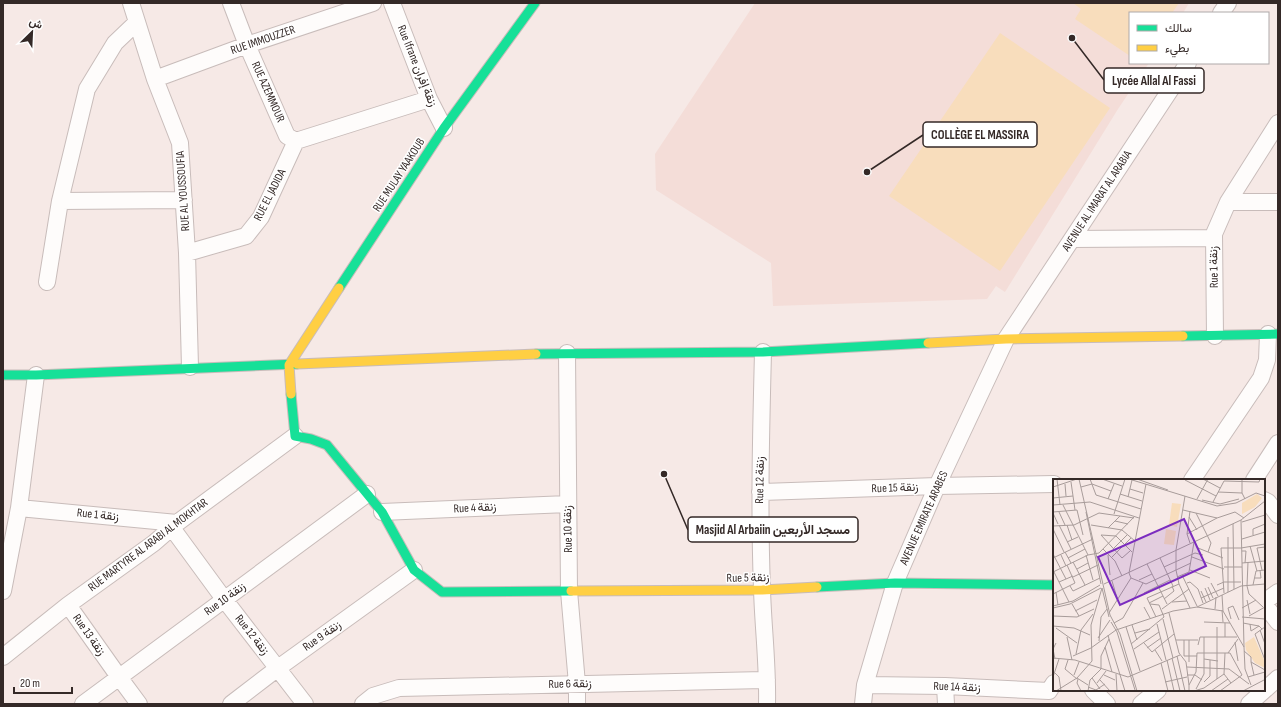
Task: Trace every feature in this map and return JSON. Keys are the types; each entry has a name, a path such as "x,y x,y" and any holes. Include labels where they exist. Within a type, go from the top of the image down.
{"street":[{"name":"RUE AL YOUSSOUFIA","path":"131,3 155,80 180,143 187,253 190,367"},
{"name":"RUE AZEMMOUR","path":"231,3 247,45 292,138"},
{"name":"RUE IMMOUZZER","path":"155,80 247,45 373,3"},
{"name":"Rue Ifrane زنقة إفران","path":"392,3 429,99 444,128"},
{"name":"RUE MULAY YAAKOUB","path":"289,365 444,128 535,3"},
{"path":"1222,12 1228,3"},
{"path":"47,282 60,201 87,89 115,43 137,22"},
{"name":"AVENUE AL IMARAT AL ARABIA","path":"1006,339 1187,64"},
{"path":"292,138 429,99"},
{"name":"Rue 1 زنقة","path":"1215,336 1214,234 1228,202 1278,123"},
{"name":"RUE EL JADIDA","path":"187,253 246,236 261,217 292,138"},
{"path":"60,201 184,200"},
{"path":"1228,202 1278,202"},
{"path":"1072,239 1214,238"},
{"path":"3,375 36,375 190,367 289,365 567,353 762,352 1006,339 1273,334 1268,360 1261,378 1193,479"},
{"name":"AVENUE EMIRATE ARABES","path":"863,704 865,685 895,583 937,486 1006,339"},
{"name":"Rue 12 زنقة","path":"762,352 760,492 762,590 767,704"},
{"name":"Rue 10 زنقة","path":"567,353 569,591 577,684 577,704"},
{"path":"289,365 295,436 311,439 327,445 382,512 414,570"},
{"path":"3,592 19,508 36,375"},
{"name":"RUE MARTYRE AL ARABI AL MOKHTAR","path":"3,657 68,605 154,543 174,525 295,436"},
{"path":"1255,479 1278,443"},
{"name":"Rue 15 زنقة","path":"760,492 1053,484"},
{"name":"Rue 10 زنقة","path":"83,704 367,494"},
{"path":"1265,500 1268,502 1278,515"},
{"name":"Rue 4 زنقة","path":"382,512 568,504"},
{"name":"Rue 1 زنقة","path":"19,508 174,525"},
{"name":"Rue 12 زنقة","path":"174,525 224,599 305,704"},
{"name":"Rue 5 زنقة","path":"414,570 442,592 762,590 895,583 1053,585"},
{"name":"Rue 9 زنقة","path":"231,704 278,668 414,570"},
{"path":"1265,602 1278,592"},
{"path":"1265,604 1278,622"},
{"name":"Rue 13 زنقة","path":"68,605 139,704"},
{"path":"1265,690 1278,678"},
{"name":"Rue 6 زنقة","path":"368,700 399,688 767,680"},
{"name":"Rue 14 زنقة","path":"865,685 1051,687"},
{"path":"945,686 946,704"},
{"path":"1094,691 1106,704"},
{"path":"1141,704 1157,691"},
{"path":"1249,704 1264,691"}],"shaded area":[{"path":"755,3 1189,3 1184,12 1129,12 1129,64 1148,64 1118,109 1005,292 996,286 987,299 773,306 771,263 656,190 655,154"},
{"path":"1073,3 1179,3 1173,12 1129,12 1129,55 1075,19 1081,9"},
{"path":"1000,33 1110,108 1000,271 889,196"}],"traffic: fast":[{"path":"339,288 444,128 535,3"},
{"path":"1183,336 1278,334"},
{"path":"536,354 763,352 928,343"},
{"path":"3,375 36,375 297,364"},
{"path":"291,394 295,436 311,439 327,445 382,512 414,570 442,592 571,591"},
{"path":"817,587 895,583 1053,585"}],"traffic: slow":[{"path":"291,394 289,365 339,288"},
{"path":"928,343 1006,339 1183,336"},
{"path":"297,364 536,354"},
{"path":"571,591 762,590 817,587"}],"place":[{"name":"Lycée Allal Al Fassi","path":"1072,38"},
{"name":"COLLÈGE EL MASSIRA","path":"867,172"},
{"name":"Masjid Al Arbaiin مسجد الأربعين","path":"664,474"}]}
